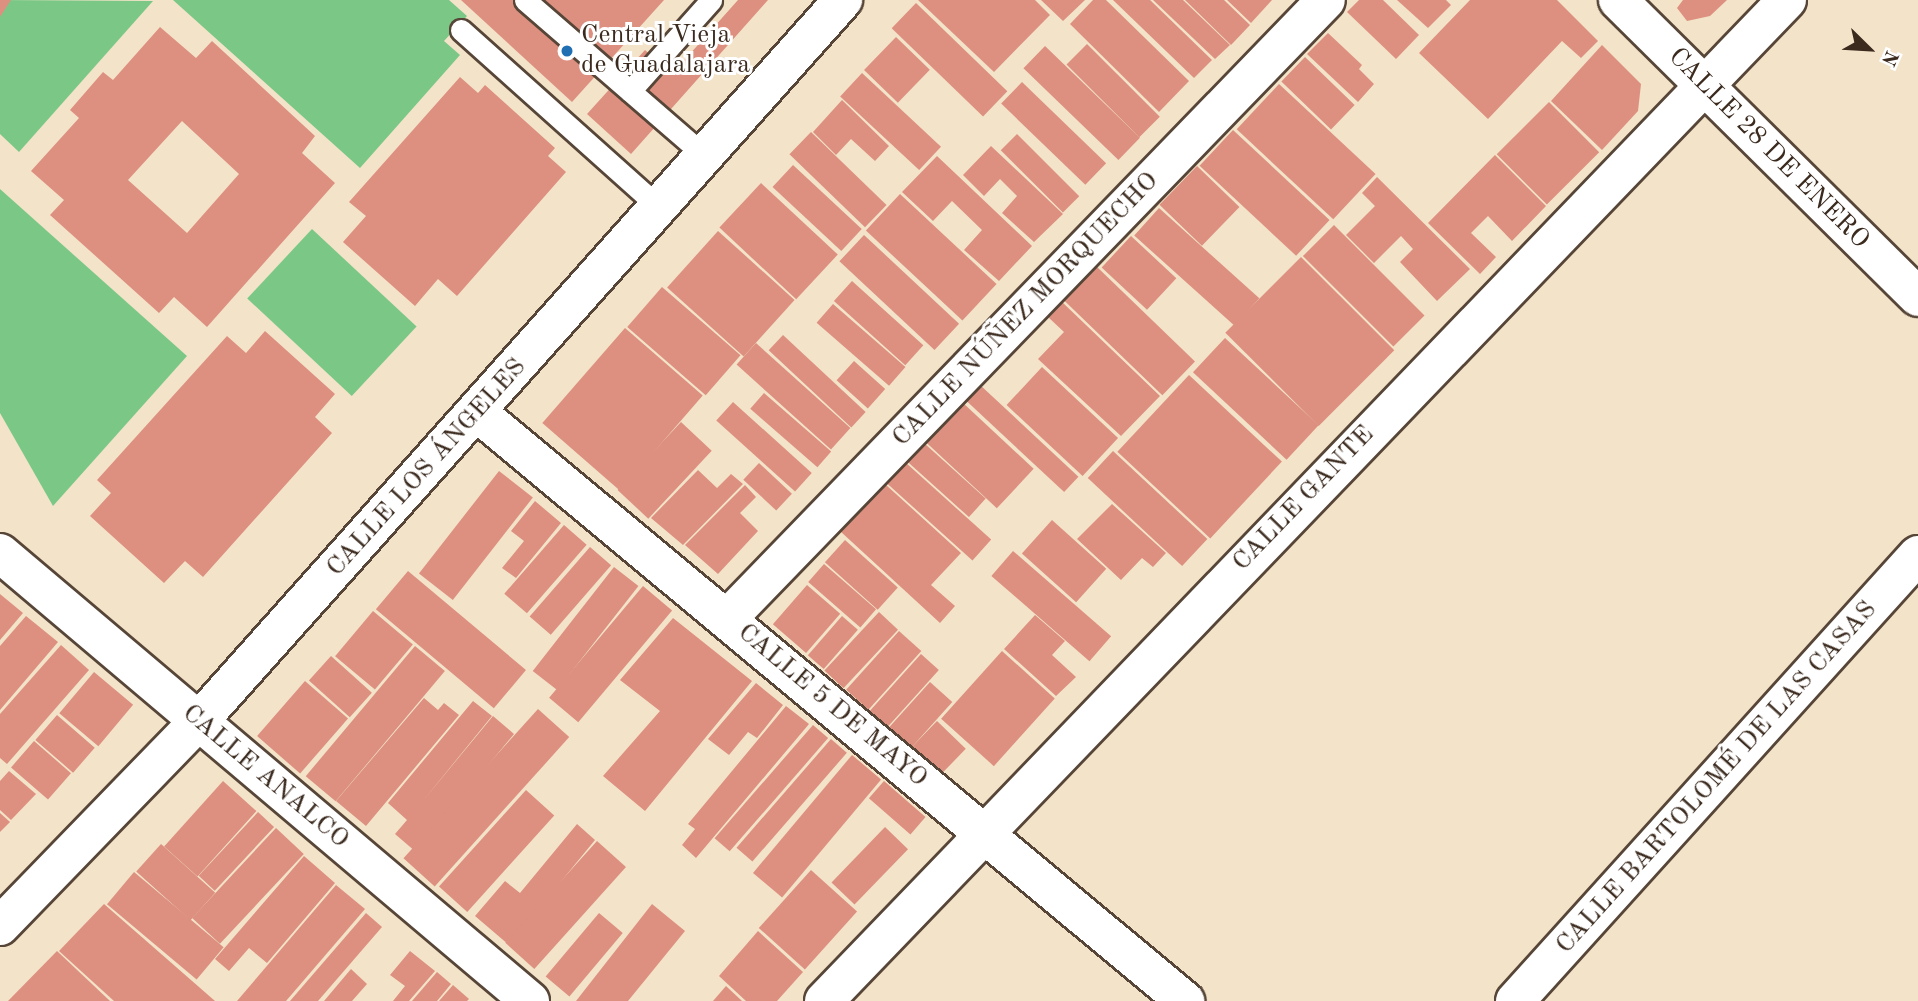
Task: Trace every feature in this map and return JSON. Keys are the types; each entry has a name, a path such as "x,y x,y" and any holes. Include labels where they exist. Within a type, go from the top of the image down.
{"street":[{"name":"CALLE LOS ÁNGELES","path":"0,926 199,720 478,413 657,205 843,0"},
{"name":"CALLE NÚÑEZ MORQUECHO","path":"727,619 1326,0"},
{"name":"CALLE 28 DE ENERO","path":"1618,0 1918,297"},
{"name":"CALLE GANTE","path":"824,1001 983,832 1787,0"},
{"name":"CALLE 5 DE MAYO","path":"478,413 1185,1001"},
{"name":"CALLE ANALCO","path":"0,553 530,1001"},
{"name":"CALLE BARTOLOMÉ DE LAS CASAS","path":"1515,1001 1918,555"}],"lane":[{"path":"525,0 703,155"},
{"path":"630,91 711,0"},
{"path":"461,30 657,205"}],"green space":[{"path":"0,0 153,1 19,152 0,134"},
{"path":"173,0 449,0 467,16 444,41 460,55 360,168"},
{"path":"0,189 187,356 53,506 0,413"},
{"path":"312,229 417,327 352,396 247,298"}],"building":[{"path":"0,0 11,0 0,17"},
{"name":"Central Vieja de Guadalajara","path":"461,0 664,0 572,102"},
{"path":"738,0 768,0 631,154 587,114 645,50 672,74"},
{"path":"918,0 1035,0 1050,15 994,72"},
{"path":"1041,0 1085,0 1063,21"},
{"path":"1093,0 1106,0 1189,81 1159,112 1070,24"},
{"path":"1113,0 1150,0 1212,60 1194,78"},
{"path":"1153,0 1183,0 1230,45 1215,59"},
{"path":"1185,0 1224,0 1250,25 1231,45"},
{"path":"1227,0 1272,0 1251,23"},
{"path":"1359,0 1383,0 1419,35 1396,59 1347,12"},
{"path":"1397,0 1446,0 1451,5 1428,28"},
{"path":"1470,0 1557,0 1598,41 1581,58 1562,41 1488,119 1419,53"},
{"path":"1683,0 1727,0 1710,16 1687,21 1677,8"},
{"path":"916,3 1007,91 983,116 892,28"},
{"path":"160,27 196,58 212,41 315,136 302,153 335,183 207,327 174,297 159,313 50,215 64,200 31,171 79,118 70,110 103,72 113,80","holes":["182,121 239,174 187,233 128,180"]},
{"path":"1328,33 1362,65 1359,69 1374,84 1358,102 1307,54"},
{"path":"896,37 930,70 898,103 864,70"},
{"path":"1087,44 1160,117 1139,137 1066,65"},
{"path":"1602,45 1641,84 1638,111 1602,150 1551,101"},
{"path":"1045,46 1140,138 1118,160 1023,68"},
{"path":"1305,57 1355,105 1331,129 1281,81"},
{"path":"862,73 941,147 919,170 840,96"},
{"path":"460,77 478,93 485,85 555,148 548,156 566,172 457,296 438,279 415,306 343,242 366,216 349,202"},
{"path":"1022,82 1106,163 1085,185 1001,104"},
{"path":"1279,84 1376,174 1333,219 1237,129"},
{"path":"842,100 889,146 875,161 851,139 836,155 813,132"},
{"path":"1549,102 1599,152 1547,205 1497,154"},
{"path":"1233,130 1330,220 1296,256 1200,166"},
{"path":"811,132 887,205 865,227 789,154"},
{"path":"1017,134 1079,196 1063,212 1001,150"},
{"path":"991,146 1063,214 1034,242 1002,213 1017,196 1000,179 984,196 963,175"},
{"path":"1495,155 1546,206 1512,241 1488,216 1471,233 1496,257 1480,274 1428,223"},
{"path":"937,156 1032,246 999,281 964,250 982,230 952,201 933,221 902,192"},
{"path":"793,165 862,229 841,251 773,187"},
{"path":"1197,166 1239,207 1202,246 1159,205"},
{"path":"1377,177 1470,269 1437,301 1400,262 1413,249 1401,236 1374,263 1346,235 1375,206 1362,193"},
{"path":"761,183 838,255 796,299 719,228"},
{"path":"900,194 997,284 962,321 866,231"},
{"path":"1159,208 1259,298 1235,326 1134,235"},
{"path":"1334,225 1425,316 1393,347 1303,256"},
{"path":"718,231 795,300 744,356 667,287"},
{"path":"864,235 959,324 935,350 839,261"},
{"path":"1131,236 1176,278 1147,310 1102,267"},
{"path":"1301,257 1394,350 1319,426 1225,333"},
{"path":"1095,265 1195,362 1162,395 1062,299"},
{"path":"852,281 923,345 905,365 834,301"},
{"path":"662,287 740,355 706,395 627,327"},
{"path":"1061,301 1160,396 1121,436 1038,359 1064,332 1047,316"},
{"path":"833,304 905,367 889,386 817,323"},
{"path":"625,328 703,396 620,491 542,423"},
{"path":"265,331 335,394 315,417 332,433 203,577 185,561 164,583 90,516 111,493 97,480 227,336 246,353"},
{"path":"783,335 866,412 851,427 769,350"},
{"path":"1225,338 1319,425 1287,460 1193,372"},
{"path":"756,343 850,428 831,450 737,365"},
{"path":"854,361 885,389 868,408 837,380"},
{"path":"1042,367 1118,438 1083,476 1007,405"},
{"path":"1189,375 1282,462 1210,538 1117,452"},
{"path":"979,384 1078,477 1064,492 965,399"},
{"path":"764,393 831,451 817,467 750,409"},
{"path":"733,402 812,473 795,492 716,421"},
{"path":"962,402 1034,469 997,508 925,441"},
{"path":"681,422 712,451 648,519 618,490"},
{"path":"924,443 986,499 969,517 907,462"},
{"path":"1113,451 1207,539 1182,566 1088,478"},
{"path":"905,462 991,540 972,560 886,483"},
{"path":"759,463 792,494 776,511 743,480"},
{"path":"698,470 717,488 731,474 743,484 683,545 651,518"},
{"path":"499,471 533,497 453,600 419,573"},
{"path":"885,484 961,553 931,585 955,606 940,623 840,531"},
{"path":"745,485 756,497 740,513 758,531 718,574 685,545"},
{"path":"535,501 561,523 516,578 502,568 524,541 511,531"},
{"path":"1112,504 1166,553 1153,567 1142,558 1121,580 1077,539"},
{"path":"1052,520 1106,569 1076,602 1022,553"},
{"path":"564,525 587,545 527,613 504,594"},
{"path":"845,540 898,588 878,610 825,562"},
{"path":"590,547 611,565 551,635 530,616"},
{"path":"1013,551 1111,636 1089,661 991,576"},
{"path":"824,564 876,609 860,627 808,582"},
{"path":"614,567 638,586 557,690 533,671"},
{"path":"408,571 526,670 494,708 376,609"},
{"path":"807,585 840,614 806,653 773,624"},
{"path":"643,586 672,610 578,722 549,698"},
{"path":"0,594 23,613 0,640"},
{"path":"373,611 413,644 375,690 335,656"},
{"path":"879,612 898,630 843,688 824,671"},
{"path":"1035,615 1065,641 1052,655 1076,677 1056,696 1004,649"},
{"path":"26,616 58,642 0,710 0,646"},
{"path":"842,616 858,630 824,669 808,655"},
{"path":"673,618 752,681 645,811 603,776 660,711 620,680"},
{"path":"899,631 921,651 868,710 846,690"},
{"path":"61,645 89,670 7,764 0,758 0,714"},
{"path":"415,646 445,671 336,801 306,776"},
{"path":"1002,651 1055,699 994,766 941,719"},
{"path":"921,654 939,670 886,729 868,713"},
{"path":"331,656 372,693 350,717 309,681"},
{"path":"94,672 133,705 98,746 59,713"},
{"path":"305,681 348,718 300,773 257,736"},
{"path":"930,682 952,702 911,748 889,728"},
{"path":"756,683 783,705 757,738 748,732 729,755 708,739"},
{"path":"424,698 438,710 444,703 459,715 366,826 336,801"},
{"path":"473,701 492,716 422,802 493,716 514,734 416,852 395,834 407,820 388,803"},
{"path":"786,706 809,724 696,858 682,845 695,829 688,824"},
{"path":"538,709 569,737 435,886 404,858"},
{"path":"57,715 95,748 73,773 35,740"},
{"path":"937,721 966,749 939,776 911,748"},
{"path":"813,725 828,738 730,851 715,838"},
{"path":"831,739 847,753 752,861 737,848"},
{"path":"34,741 71,773 48,800 11,767"},
{"path":"852,755 881,779 782,897 753,873"},
{"path":"9,771 36,794 11,820 0,810 0,781"},
{"path":"223,781 256,811 198,877 164,846"},
{"path":"884,781 926,817 910,834 869,798"},
{"path":"526,790 554,815 467,912 439,887"},
{"path":"258,812 274,827 215,891 199,876"},
{"path":"0,813 10,822 0,832"},
{"path":"577,824 595,840 509,945 475,916 505,881 520,893"},
{"path":"885,827 908,849 855,905 832,882"},
{"path":"276,828 304,854 220,944 192,918"},
{"path":"597,841 626,867 534,969 505,943"},
{"path":"161,844 215,893 190,920 136,871"},
{"path":"304,856 335,883 267,963 249,948 229,971 215,959"},
{"path":"811,870 857,911 805,969 759,928"},
{"path":"134,872 224,947 197,979 107,904"},
{"path":"336,885 365,909 286,1001 237,1001"},
{"path":"104,904 215,1001 114,1001 59,951"},
{"path":"652,904 685,931 628,1001 576,1001"},
{"path":"366,913 382,927 318,1001 290,1001"},
{"path":"599,913 623,933 569,997 546,977"},
{"path":"758,931 803,972 777,1001 746,1001 719,976"},
{"path":"57,951 110,1001 8,1001"},
{"path":"410,951 435,971 409,1001 393,1001 405,986 390,975"},
{"path":"351,969 367,984 352,1001 324,1001"},
{"path":"437,972 451,984 437,1001 412,1001"},
{"path":"453,985 469,999 439,1001"},
{"path":"726,986 742,1001 713,1001"}],"place":[{"name":"Central Vieja de Guadalajara","path":"567,51"}]}
